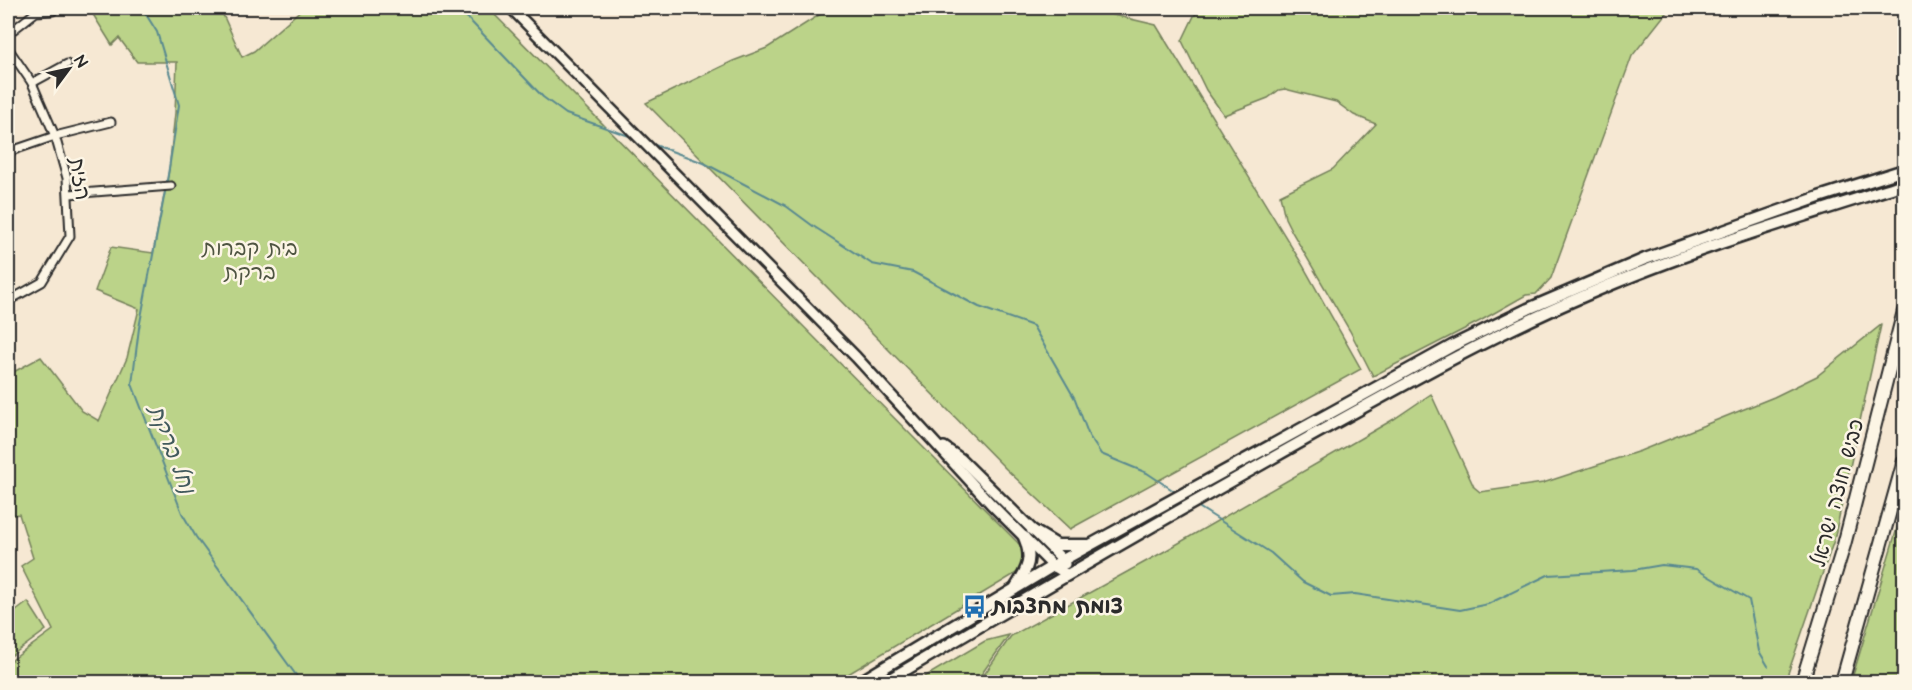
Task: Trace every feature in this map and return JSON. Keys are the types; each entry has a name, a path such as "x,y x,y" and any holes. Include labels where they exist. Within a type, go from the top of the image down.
{"highway":[{"name":"כביש חוצה ישראל","path":"1802,682 1844,545 1905,311"},
{"path":"1842,682 1905,461"}],"main road":[{"path":"511,8 856,357 934,440 955,467 1028,534 1063,560 1068,575"},
{"path":"860,682 1063,560 1452,346 1581,285 1701,238 1905,170"},
{"path":"885,682 1146,528 1437,366 1532,318 1586,294 1704,249 1904,184"},
{"path":"1028,534 1057,545 1094,544"},
{"path":"1028,534 1053,566 1068,575"},
{"path":"1014,590 1028,565 1030,551 1028,534"}],"street":[{"path":"8,34 36,12 48,13 55,8"},
{"name":"הזית","path":"8,48 32,83 55,136 67,178 70,236 42,282 8,301"},
{"path":"32,83 67,64"},
{"path":"8,152 55,136 111,122"},
{"path":"69,194 171,186"}],"green space":[{"name":"בית קברות ברקת","path":"89,8 220,8 242,57 254,51 303,8 488,8 1026,551 1023,569 835,682 8,682 8,663 53,630 21,566 33,558 19,514 8,516 8,375 41,357 82,411 99,421 127,358 139,309 95,291 111,247 153,253 169,170 177,62 137,62 119,38 112,45"},
{"path":"830,8 1084,8 1156,25 1302,264 1361,369 1070,529 1006,469 646,103 733,61 767,48"},
{"path":"1201,8 1670,8 1632,56 1551,278 1536,294 1526,295 1373,376 1350,331 1292,232 1285,218 1280,195 1333,169 1376,124 1354,115 1336,102 1285,89 1224,115 1206,90 1182,41 1194,16"},
{"path":"1881,325 1834,540 1785,682 979,682 1011,636 1165,551 1394,419 1431,394 1474,487 1480,492 1543,483 1640,451 1774,397 1817,376"},
{"path":"1904,505 1904,682 1851,682"},
{"path":"28,602 46,630 8,658 8,617"},
{"path":"1009,635 976,682 916,682 985,641"}],"waterway":[{"name":"נחל ברקת","path":"142,8 157,32 179,105 167,181"},
{"path":"458,8 543,97 566,114 635,138"},
{"path":"652,144 704,163 786,206 872,264 913,272 979,307 1033,326 1075,399 1089,436 1101,454 1147,473 1177,493"},
{"name":"נחל ברקת","path":"165,192 139,328 132,384 182,513 196,537 301,682"},
{"path":"1197,506 1271,553 1303,582 1331,596 1355,594 1460,610 1488,604 1548,575 1633,570 1662,565 1696,569 1749,600 1759,651 1768,666"}],"place":[{"name":"צומת מחצבות","path":"974,606"}]}
